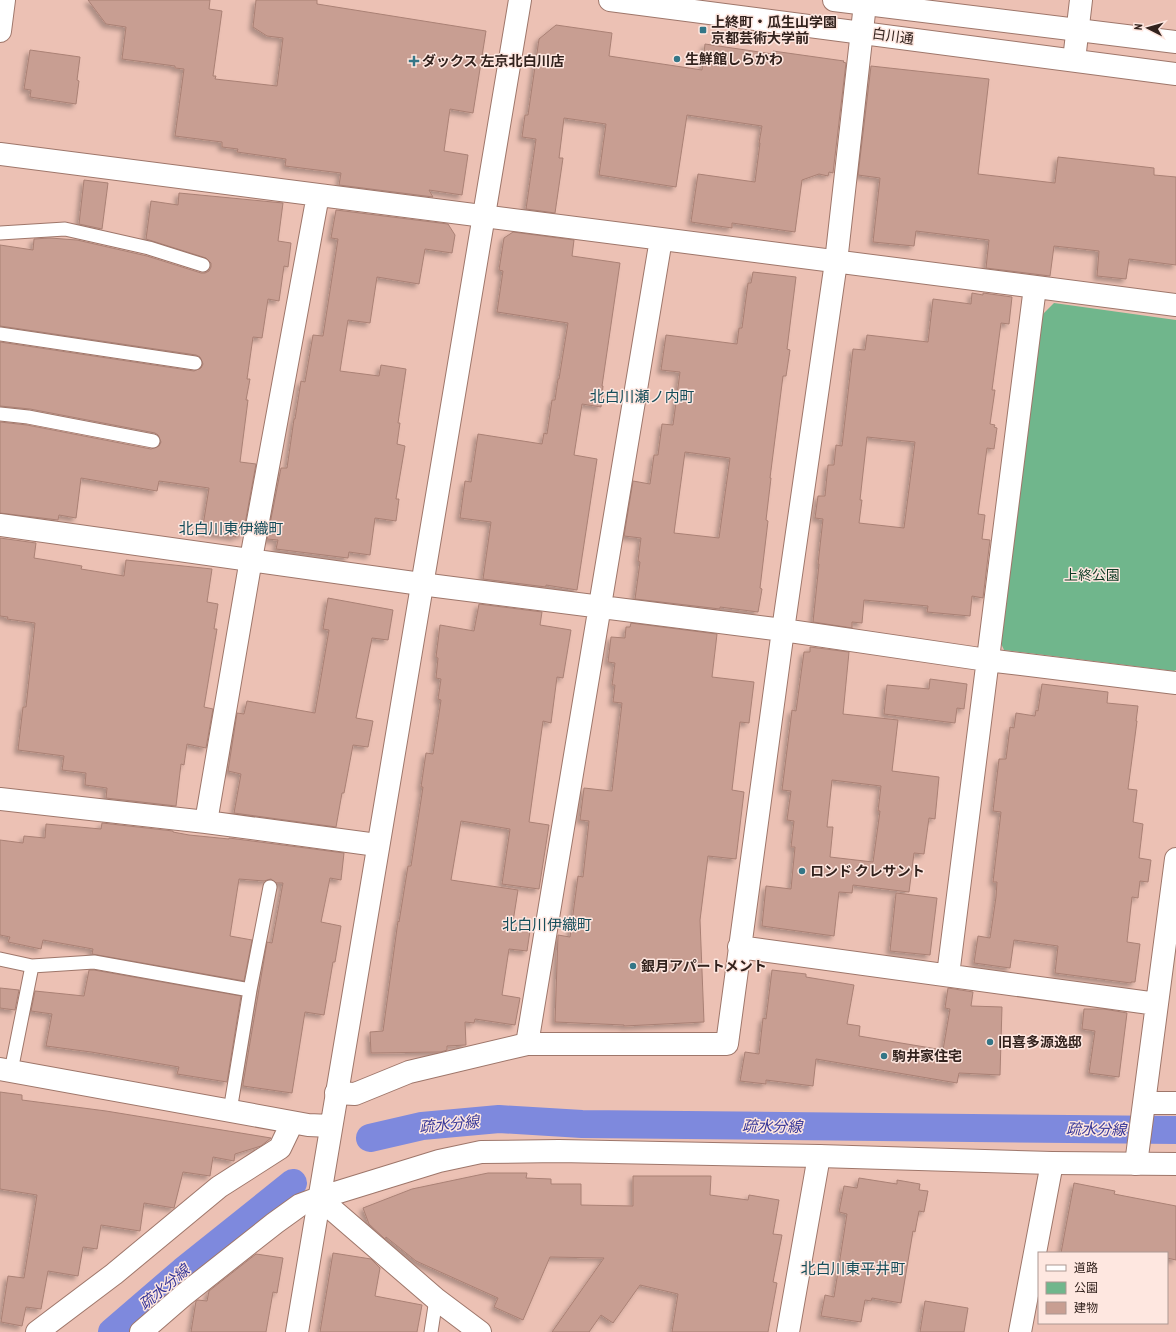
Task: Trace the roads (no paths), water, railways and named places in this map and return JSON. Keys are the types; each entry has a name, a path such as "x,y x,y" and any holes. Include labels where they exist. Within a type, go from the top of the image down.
{"street":[{"path":"0,31 4,0"},
{"path":"297,1332 377,845 520,0"},
{"name":"白川通","path":"610,0 1176,74"},
{"name":"白川通","path":"834,0 865,2 1176,42"},
{"path":"1074,60 1081,0"},
{"path":"336,1093 355,1094 409,1072 527,1044 727,1044 783,630 836,262 865,2"},
{"path":"0,154 1176,305"},
{"path":"206,822 251,559 318,195"},
{"path":"527,1044 661,239"},
{"path":"948,975 1035,287"},
{"path":"0,526 251,559 421,584 783,630 987,660 1176,683"},
{"path":"0,799 206,822 377,845"},
{"path":"1136,1164 1176,859"},
{"path":"739,947 1157,1004"},
{"path":"6,1070 292,1123 331,1126"},
{"path":"1144,1103 1176,1103"},
{"path":"37,1332 114,1274 219,1187 280,1148 292,1123"},
{"path":"140,1332 185,1294 300,1205 439,1161 481,1152 559,1151 819,1156 1052,1163 1176,1164"},
{"path":"788,1332 819,1156"},
{"path":"1020,1332 1052,1163"},
{"path":"319,1198 436,1299 480,1332"}],"lane":[{"path":"0,233 65,229 149,248 203,265"},
{"path":"0,334 195,363"},
{"path":"0,414 28,417 153,441"},
{"path":"230,1111 250,990 270,887"},
{"path":"0,959 32,966 94,962 250,990"},
{"path":"6,1070 32,966"},
{"path":"431,1332 436,1299"}],"waterway":[{"name":"疏水分線","path":"370,1138 422,1126 499,1119 582,1124 1176,1130"},
{"name":"疏水分線","path":"112,1332 183,1271 293,1183"}],"place":[{"name":"上終町・瓜生山学園 京都芸術大学前","path":"703,30"},
{"name":"生鮮館しらかわ","path":"677,59"},
{"name":"ダックス 左京北白川店","path":"414,61"},
{"name":"ロンド クレサント","path":"802,871"},
{"name":"銀月アパートメント","path":"633,966"},
{"name":"旧喜多源逸邸","path":"990,1042"},
{"name":"駒井家住宅","path":"884,1056"}],"district":[{"name":"北白川瀬ノ内町","path":"642,396"},
{"name":"北白川東伊織町","path":"231,528"},
{"name":"北白川伊織町","path":"547,924"},
{"name":"北白川東平井町","path":"853,1268"}],"park label":[{"name":"上終公園","path":"1092,575"}]}
